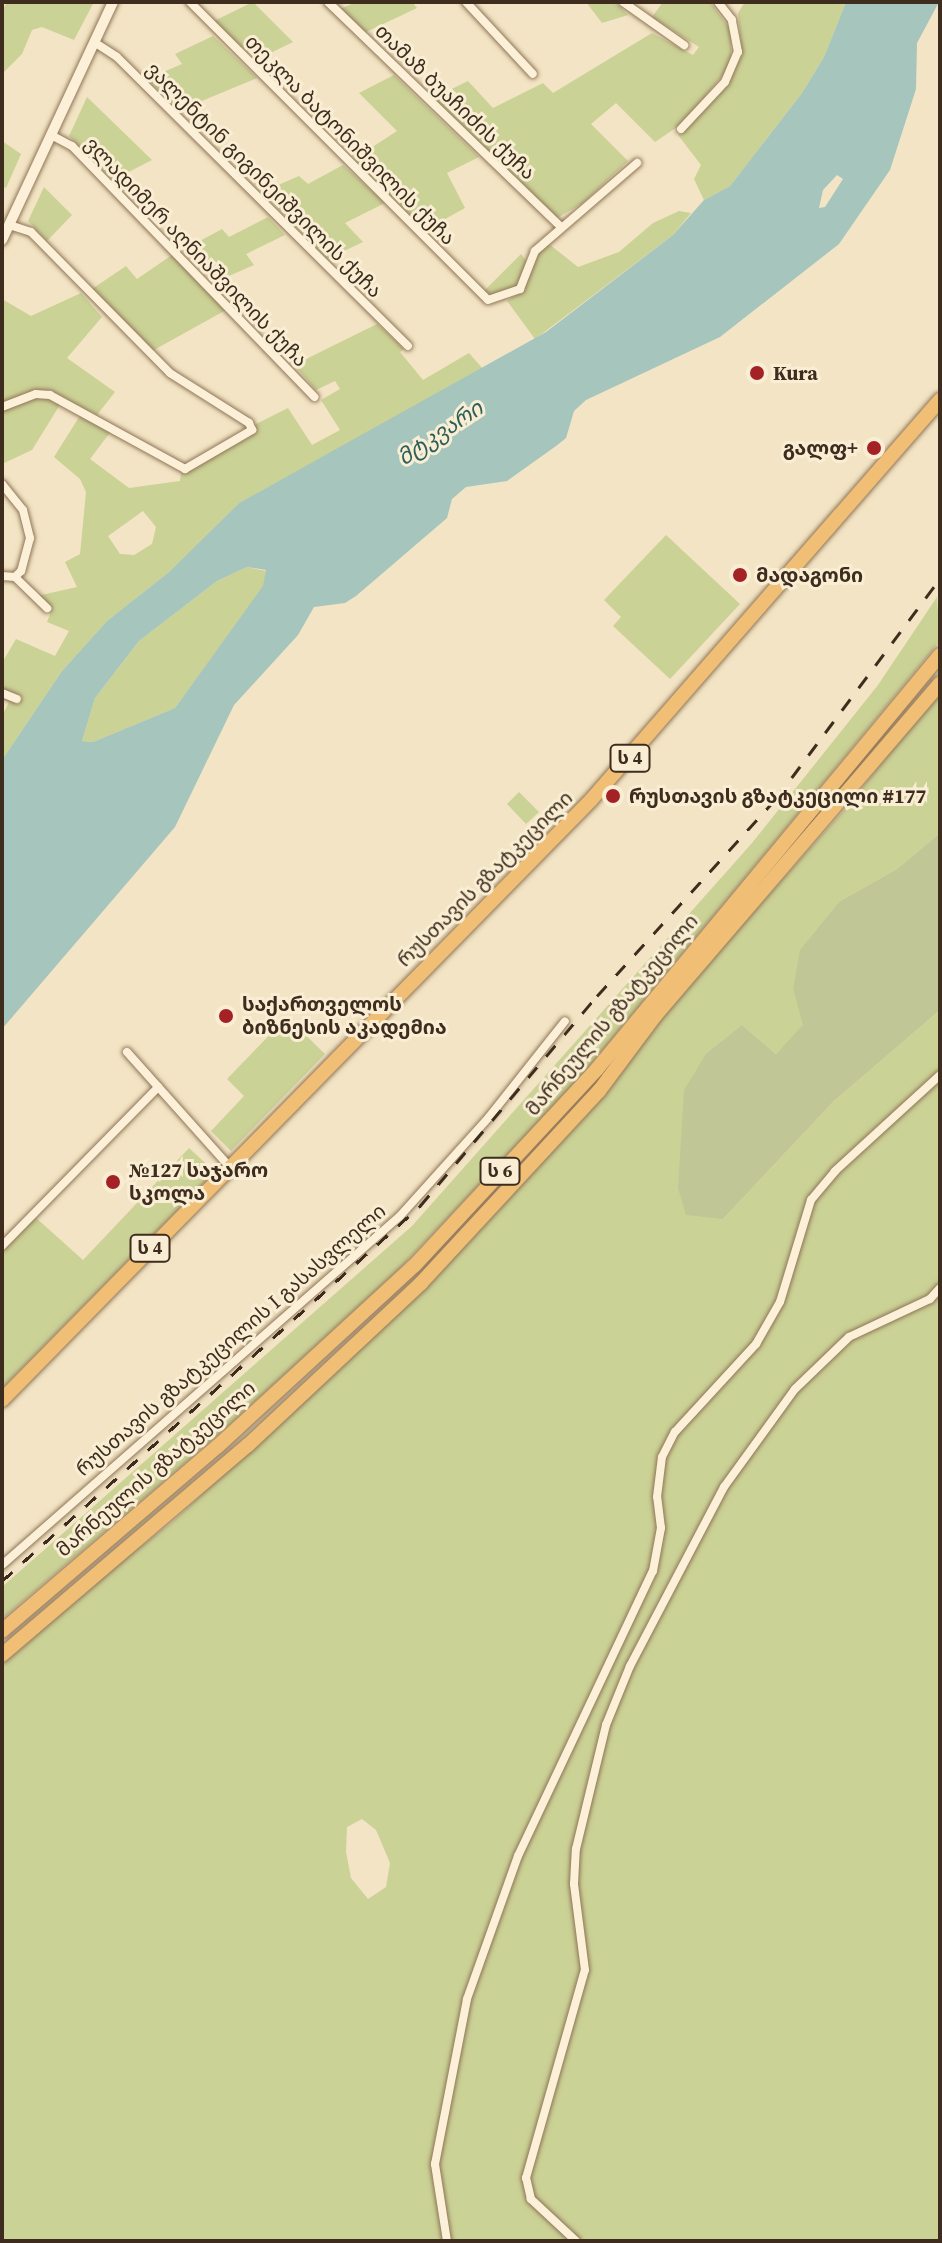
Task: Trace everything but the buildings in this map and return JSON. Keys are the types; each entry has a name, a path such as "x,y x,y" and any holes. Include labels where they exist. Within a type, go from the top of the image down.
{"highway":[{"name":"რუსთავის გზატკეცილი","path":"2,1400 632,756 940,400"},
{"name":"მარნეულის გზატკეცილი","path":"2,1631 218,1446 414,1266 571,1099 901,706 940,655"},
{"name":"მარნეულის გზატკეცილი","path":"2,1655 248,1445 421,1283 599,1091 655,1016 901,734 940,684"},
{"path":"901,706 915,717"},
{"path":"886,723 901,734"}],"street":[{"path":"2,240 113,2"},
{"name":"თეკლა ბატონიშვილის ქუჩა","path":"190,2 488,300 520,289 535,251 560,226"},
{"name":"თამაზ ბუაჩიძის ქუჩა","path":"328,2 560,226"},
{"path":"466,2 533,74"},
{"path":"623,2 684,45"},
{"path":"681,129 725,82 738,52 732,20 718,2"},
{"name":"ვალენტინ გიგინეიშვილის ქუჩა","path":"94,42 117,57 408,346"},
{"name":"ვლადიმერ აღნიაშვილის ქუჩა","path":"51,135 72,146 314,397"},
{"path":"560,226 637,163"},
{"path":"2,407 36,394 50,395 185,469 246,435 252,426 170,373 31,232 9,225"},
{"path":"2,484 28,525 27,554 15,577"},
{"path":"2,576 15,577 47,608"},
{"path":"2,693 17,699"},
{"name":"რუსთავის გზატკეცილის I გასასვლელი","path":"2,1565 400,1216 489,1117 565,1021"},
{"path":"127,1052 230,1167"},
{"path":"447,2241 435,2164 467,1999 518,1856 653,1571 661,1528 657,1497 662,1457 675,1432 756,1344 780,1302 796,1235 811,1200 835,1171 940,1075"},
{"path":"2,1246 158,1087"},
{"path":"576,2241 531,2199 526,2178 585,1970 574,1884 576,1849 606,1725 630,1666 724,1487 795,1389 849,1337 930,1299 940,1288"}],"green space":[{"path":"7,2 94,2 74,40 42,27 32,30 22,54 2,74 2,11"},
{"path":"253,2 293,42 256,60 214,21"},
{"path":"356,2 412,2 417,8 364,33 340,9"},
{"path":"586,2 615,2 628,15 602,23"},
{"path":"663,2 710,2 731,30 731,65 683,123 655,142 616,103 591,124 628,161 583,203 557,218 431,99 468,81 493,108 543,83 553,93 652,33 693,55 699,47 652,17"},
{"path":"745,2 846,2 824,57 802,93 730,186 704,200 694,179 701,165 678,135 709,105 742,56 738,13"},
{"path":"213,36 257,78 180,110 147,79 182,64 175,54"},
{"path":"394,75 479,157 447,173 465,208 425,230 354,159 397,131 359,93"},
{"path":"87,97 152,160 113,180 69,136"},
{"path":"2,141 21,154 6,188 2,186"},
{"path":"343,165 385,203 345,223 363,242 327,259 262,192 299,176 308,184"},
{"path":"44,187 72,215 47,241 28,221"},
{"path":"679,211 691,213 673,235 535,339 507,301 522,291 537,253 549,244 578,267 619,252 653,223"},
{"path":"268,217 285,235 246,254 254,265 215,282 183,250 222,229 229,237"},
{"path":"521,254 527,262 518,289 495,296 484,291"},
{"path":"172,255 226,310 152,351 92,289 126,266 137,279"},
{"path":"81,293 102,317 67,358 115,392 97,415 48,390 2,404 2,299 31,316"},
{"path":"377,324 404,349 400,352 423,380 469,353 483,369 239,503 169,572 107,621 62,671 2,760 2,716 9,702 2,698 2,663 16,639 55,656 69,631 47,622 51,611 37,596 77,587 65,562 80,554 86,492 80,479 54,457 81,414 112,430 90,459 129,488 180,481 181,473 250,437 256,424 288,408 312,445 340,430 321,400 340,389 335,381 316,390 294,365","holes":["143,511 156,527 152,544 134,555 120,554 108,536"]},
{"path":"40,396 61,403 32,450 2,464 2,409"},
{"path":"666,535 740,604 670,679 613,626 621,617 604,600"},
{"path":"247,567 266,571 264,586 175,708 93,742 82,741 95,698 139,641 217,581"},
{"path":"937,597 940,641 576,1082 399,1269 219,1434 2,1619 2,1587 412,1226 752,843 878,685"},
{"path":"940,689 940,833 897,869 840,901 793,989 804,1026 776,1054 742,1025 723,1219 833,1102 940,1010 940,2241 2,2241 2,1664 47,1619 171,1523 397,1314 852,801","holes":["362,1819 376,1830 390,1863 386,1887 368,1899 351,1878 346,1852 347,1827"]},
{"path":"519,792 539,812 526,824 507,804"},
{"path":"940,833 940,1010 833,1102 723,1219 686,1215 678,1188 684,1090 706,1054 742,1025 776,1054 803,1025 793,989 800,950 840,901 897,869"},
{"path":"287,1017 325,1054 231,1151 211,1131 244,1096 227,1079"},
{"path":"189,1148 215,1172 2,1388 2,1253 35,1217 83,1260"}],"water":[{"name":"მტკვარი","path":"846,2 939,2 917,43 916,89 890,170 839,244 720,337 586,400 574,411 566,438 556,446 507,481 466,487 452,499 447,518 356,596 345,603 314,607 298,635 234,705 175,827 2,1029 2,760 62,671 107,621 169,572 239,503 546,332 673,235 704,200 730,186 802,93 824,57","holes":["837,175 843,179 825,207 819,208 823,190","247,567 266,570 263,586 175,708 93,742 82,741 95,698 139,641 217,581"]}],"railway":[{"path":"2,1581 420,1206 597,996 775,800 940,579"}],"place":[{"name":"Kura","path":"757,373"},
{"name":"გალფ+","path":"874,448"},
{"name":"მადაგონი","path":"740,575"},
{"name":"რუსთავის გზატკეცილი #177","path":"613,796"},
{"name":"საქართველოს ბიზნესის აკადემია","path":"226,1016"},
{"name":"№127 საჯარო სკოლა","path":"113,1182"}]}
